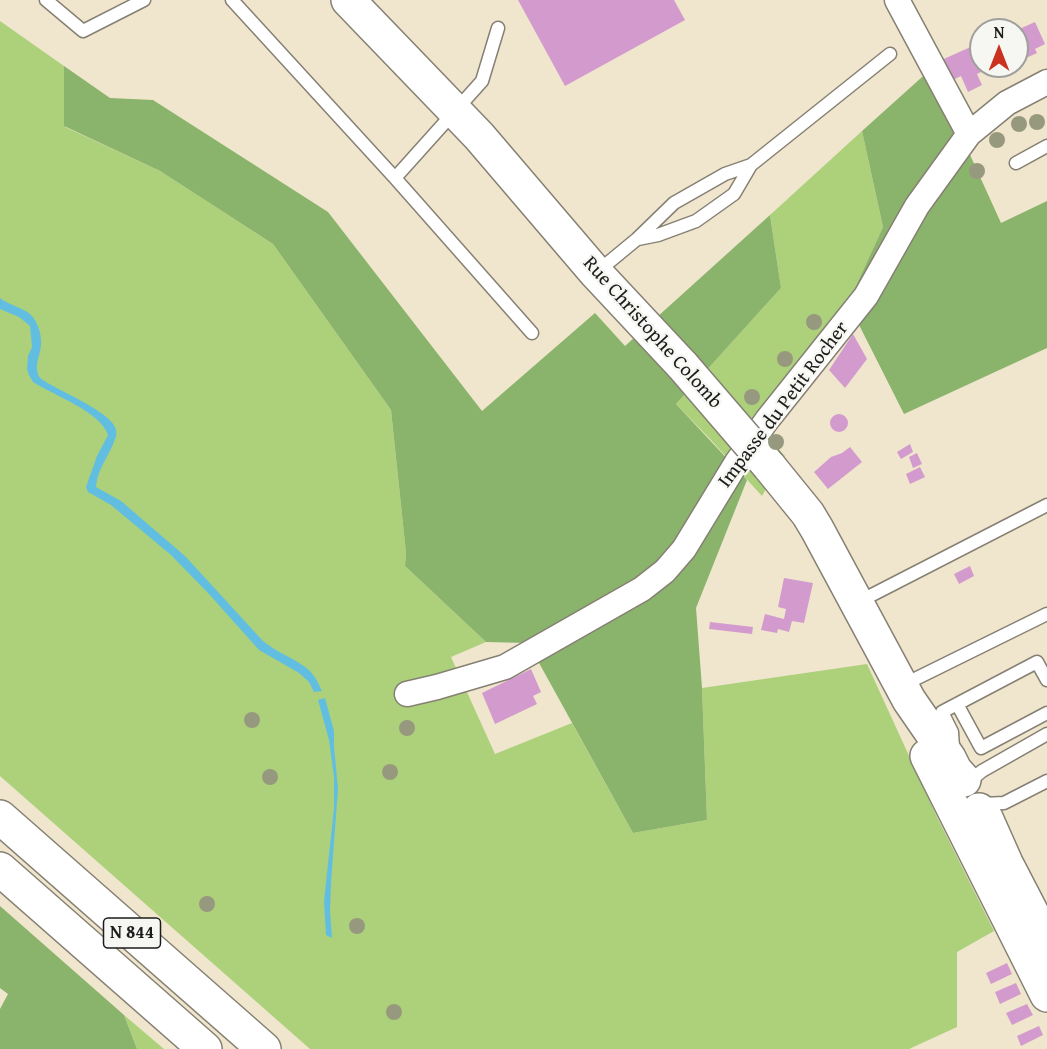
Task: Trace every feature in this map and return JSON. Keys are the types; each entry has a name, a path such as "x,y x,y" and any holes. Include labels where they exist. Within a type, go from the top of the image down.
{"main road":[{"name":"Rue Christophe Colomb","path":"348,0 479,136 596,273 683,366 808,514 848,584 855,602 905,693 964,792 1047,995"},
{"name":"Rue Christophe Colomb","path":"905,693 920,740 986,818 1006,863 1047,942"},
{"name":"N 844","path":"0,817 264,1049"},
{"name":"N 844","path":"0,869 205,1049"}],"street":[{"path":"897,0 969,134"},
{"name":"Impasse du Petit Rocher","path":"406,694 505,667 642,589 665,571 684,549 737,462 767,420 866,296 917,206 969,134 1007,103 1047,82"}],"lane":[{"path":"46,0 83,31 144,0"},
{"path":"232,0 395,178 532,333"},
{"path":"395,178 482,81 498,28"},
{"path":"596,273 637,239 674,203 724,174 751,165 890,54"},
{"path":"1016,163 1047,146"},
{"path":"637,239 658,235 696,221 734,194 751,165"},
{"path":"855,602 1047,505"},
{"path":"905,693 1047,614"},
{"path":"964,792 953,747 952,732 942,712 1037,662 1047,680"},
{"path":"957,704 981,748 1047,713"},
{"path":"964,792 982,771 1047,734"},
{"path":"964,792 1004,803 1047,781"}],"green space":[{"path":"0,21 64,66 65,127 160,171 273,244 391,410 406,553 405,566 486,642 451,657 495,754 572,723 633,833 707,820 702,688 867,664 937,817 994,931 957,952 957,1027 909,1049 310,1049 0,776"},
{"path":"64,66 110,98 153,100 328,212 482,411 595,313 625,346 770,215 781,288 676,404 747,480 696,608 702,688 707,820 633,833 528,643 486,642 405,566 406,553 391,410 273,244 160,171 64,126"},
{"path":"931,69 1001,223 1047,201 1047,348 904,414 848,303 883,227 862,131"},
{"path":"862,131 883,227 848,303 754,422 785,456 762,496 676,404 781,288 770,215"},
{"path":"0,906 124,1015 137,1049 0,1049 0,1009 8,994 0,988"},
{"path":"124,1015 164,1049 137,1049"}],"water":[{"path":"0,298 30,314 37,325 41,341 37,366 40,378 95,409 113,423 116,436 99,474 96,487 121,501 185,556 263,641 308,669 322,691 314,692 309,682 299,673 259,650 171,555 111,505 88,492 86,487 97,456 108,435 96,419 33,382 27,369 28,356 32,347 30,326 19,317 0,309"},
{"path":"325,698 334,731 338,789 331,883 332,938 326,935 324,901 334,808 334,777 329,740 318,700"}],"building":[{"path":"518,0 674,0 685,20 565,86"},
{"path":"1035,22 1045,44 1035,49 1037,53 1029,57 1029,25"},
{"path":"969,48 969,78 979,78 982,85 968,92 961,76 949,82 937,62"},
{"path":"853,334 867,359 845,388 829,370"},
{"path":"839,414 845,417 848,423 845,429 839,432 833,429 830,423 833,417"},
{"path":"910,444 913,452 901,459 897,452"},
{"path":"850,447 862,462 828,489 814,472 831,457"},
{"path":"917,453 922,464 913,468 909,457"},
{"path":"920,467 925,477 910,484 906,474"},
{"path":"970,566 974,576 959,584 954,574"},
{"path":"784,578 813,583 804,623 792,621 789,632 778,629 777,633 761,630 765,614 784,619 786,609 778,607"},
{"path":"710,622 753,627 752,634 709,629"},
{"path":"531,669 541,692 533,696 537,704 495,724 482,693"},
{"path":"1007,963 1012,974 991,984 986,973"},
{"path":"1016,983 1021,994 1000,1004 995,992"},
{"path":"1027,1004 1033,1015 1012,1025 1006,1013"},
{"path":"1039,1026 1043,1035 1021,1046 1017,1036"}]}
